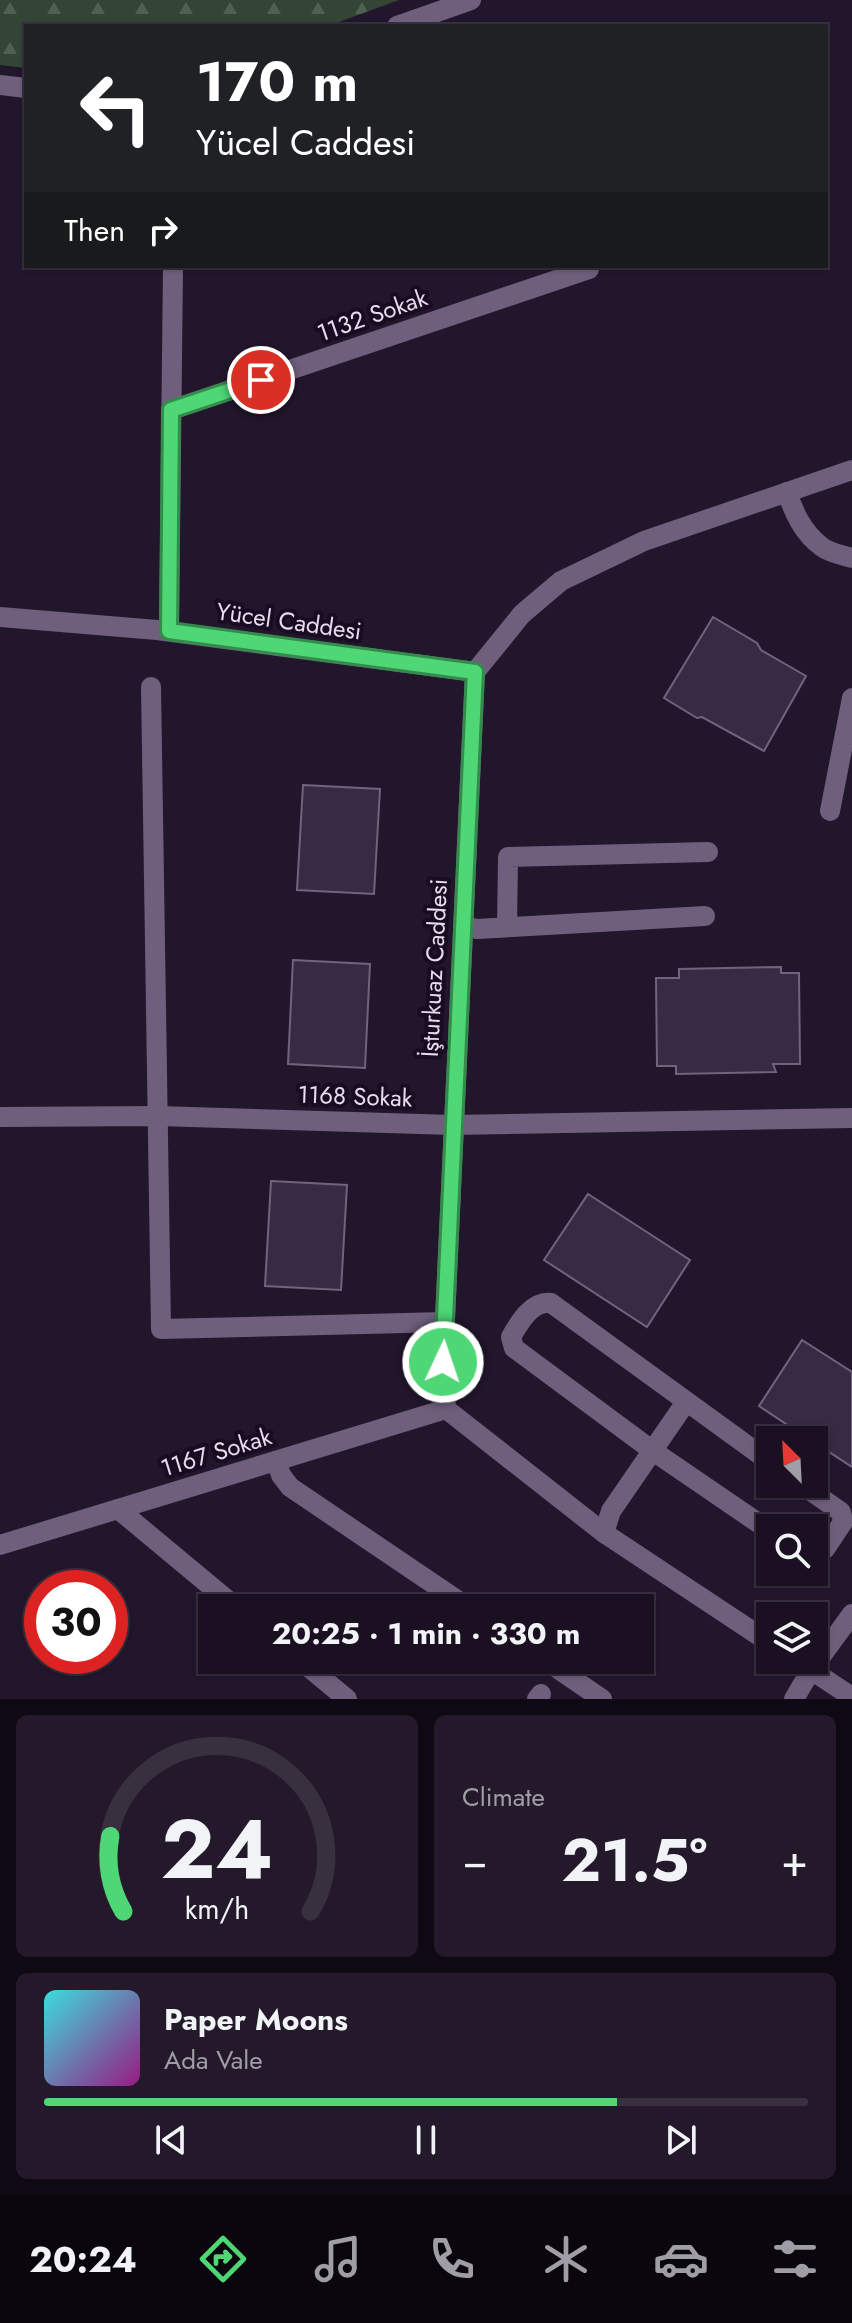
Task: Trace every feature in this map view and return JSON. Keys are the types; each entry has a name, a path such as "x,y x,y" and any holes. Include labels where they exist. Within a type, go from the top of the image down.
{"street":[{"path":"403,24 471,0"},
{"path":"0,85 24,88"},
{"path":"169,631 173,268"},
{"name":"1132 Sokak","path":"171,410 589,269"},
{"path":"475,672 522,614 561,581 644,541 852,470"},
{"path":"787,492 793,511 805,530 823,548 852,558"},
{"name":"Yücel Caddesi","path":"0,617 169,631 475,672"},
{"name":"İşturkuaz Caddesi","path":"446,1409 443,1362 475,672"},
{"path":"151,687 161,1329 445,1322"},
{"path":"830,811 852,698"},
{"path":"507,927 508,857 708,852"},
{"path":"463,926 477,929 705,916"},
{"name":"1168 Sokak","path":"0,1117 158,1116 453,1125 852,1118"},
{"path":"756,1452 551,1303 542,1302 532,1309 511,1337 514,1348 653,1451 756,1521"},
{"path":"604,1533 611,1511 686,1402"},
{"path":"446,1409 604,1533 756,1634"},
{"name":"1167 Sokak","path":"0,1545 446,1409"},
{"path":"276,1461 290,1487 448,1594"},
{"path":"821,1498 841,1512 843,1522 828,1544"},
{"path":"118,1509 220,1594"},
{"path":"828,1640 852,1614"},
{"path":"317,1674 347,1699"},
{"path":"565,1674 602,1699"},
{"path":"794,1699 801,1674"},
{"path":"818,1674 852,1697"}],"green space":[{"path":"0,0 399,0 333,24 24,24 24,68 0,65"}],"building":[{"path":"713,617 806,676 764,751 664,698"},
{"path":"303,785 380,789 374,894 297,890"},
{"path":"293,960 370,964 365,1068 288,1064"},
{"path":"781,967 781,973 799,973 800,1064 773,1064 776,1072 676,1074 676,1066 657,1066 656,978 679,978 679,969"},
{"path":"271,1181 347,1185 341,1290 265,1286"},
{"path":"588,1194 690,1260 647,1327 544,1260"},
{"path":"802,1340 852,1372 852,1467 828,1451 828,1426 789,1426 759,1406"}],"route":[{"path":"261,380 171,410 169,631 475,672 443,1362"}]}
